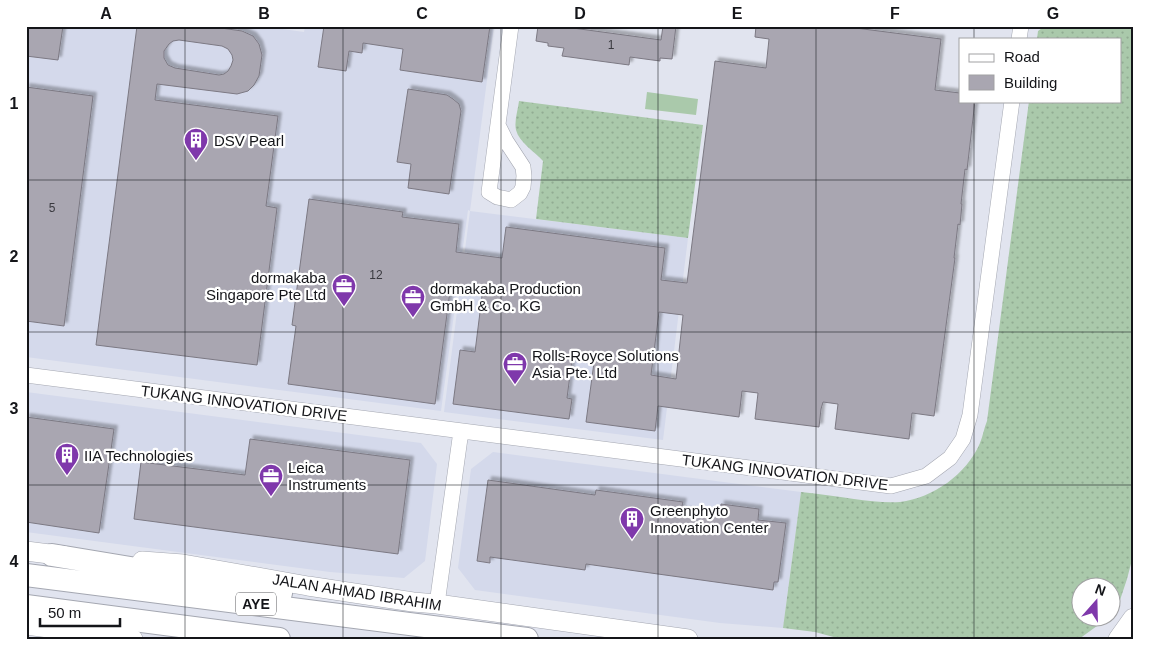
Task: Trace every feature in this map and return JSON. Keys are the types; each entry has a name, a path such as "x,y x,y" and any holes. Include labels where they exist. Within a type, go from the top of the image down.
{"highway":[{"path":"52,555 356,605 485,633"},
{"name":"AYE","path":"26,575 527,639"},
{"name":"AYE","path":"26,606 280,639"}],"main road":[{"name":"JALAN AHMAD IBRAHIM","path":"26,551 52,555 183,564 413,602 688,639"},
{"path":"1118,639 1133,618"},
{"path":"26,625 133,639"}],"street":[{"path":"498,125 511,26"},
{"name":"TUKANG INNOVATION DRIVE","path":"26,375 892,486 926,476 950,458 963,439 970,415 1012,102"},
{"path":"437,604 461,431"}],"shaded area":[{"path":"26,26 261,26 304,32 305,26 494,26 441,411 26,357"},
{"path":"470,211 688,238 663,440 444,412"},
{"path":"26,392 421,443 437,464 425,561 404,578 330,572 26,532"},
{"path":"493,452 801,492 783,628 720,623 475,590 458,568 471,469"}],"green space":[{"path":"1045,26 1133,26 1133,556 1122,594 1122,578 1072,578 1072,628 1094,628 1079,639 841,639 815,632 783,628 801,492 877,502 912,500 948,483 967,465 980,443 987,421 1029,102 1122,102 1122,38 1037,38 1038,31"},
{"path":"647,92 698,99 696,115 645,109"},
{"path":"519,101 703,125 688,238 536,219 543,161 524,143 516,130 515,123"}],"building":[{"path":"26,26 63,26 58,60 26,56"},
{"name":"DSV Pearl","path":"137,26 207,26 242,31 253,36 259,44 262,55 259,76 248,91 237,94 157,84 155,100 278,116 266,206 277,208 257,365 96,345","holes":["179,40 222,46 228,49 233,60 228,71 224,74 219,75 175,68 168,65 164,58 164,51 173,41"]},
{"path":"324,26 490,26 482,82 400,70 403,49 363,43 362,53 349,51 346,71 318,67"},
{"path":"538,26 558,26 661,40 663,26 676,26 672,59 660,58 660,61 630,57 629,65 562,56 564,48 548,46 548,43 536,41"},
{"path":"756,26 840,26 941,39 935,90 959,93 959,102 975,102 934,416 912,413 909,439 835,429 838,404 823,402 819,427 755,419 758,393 742,391 739,417 658,406 655,431 586,422 595,355 573,352 567,398 572,399 569,419 453,404 460,350 475,352 483,288 451,284 435,404 288,384 296,326 292,325 309,199 403,212 402,217 459,224 456,252 502,258 506,227 665,248 661,280 687,283 715,61 766,68 769,39 755,37","holes":["659,312 683,315 676,379 651,375"]},
{"path":"26,87 93,96 64,326 26,321"},
{"path":"408,89 447,95 459,104 461,111 449,194 408,188 411,164 397,162"},
{"name":"IIA Technologies","path":"26,417 114,429 99,533 26,522"},
{"name":"Leica Instruments","path":"250,439 410,460 398,554 134,519 141,462 245,475"},
{"name":"Greenphyto Innovation Center","path":"488,480 595,495 596,490 683,502 681,510 720,516 721,504 759,509 758,520 786,523 778,582 774,582 773,590 586,564 585,570 490,557 490,563 477,561"}],"place":[{"name":"DSV Pearl","path":"196,161"},
{"name":"dormakaba Singapore Pte Ltd","path":"344,307"},
{"name":"dormakaba Production GmbH & Co. KG","path":"413,318"},
{"name":"Rolls-Royce Solutions Asia Pte. Ltd","path":"515,385"},
{"name":"IIA Technologies","path":"67,476"},
{"name":"Leica Instruments","path":"271,497"},
{"name":"Greenphyto Innovation Center","path":"632,540"}]}
